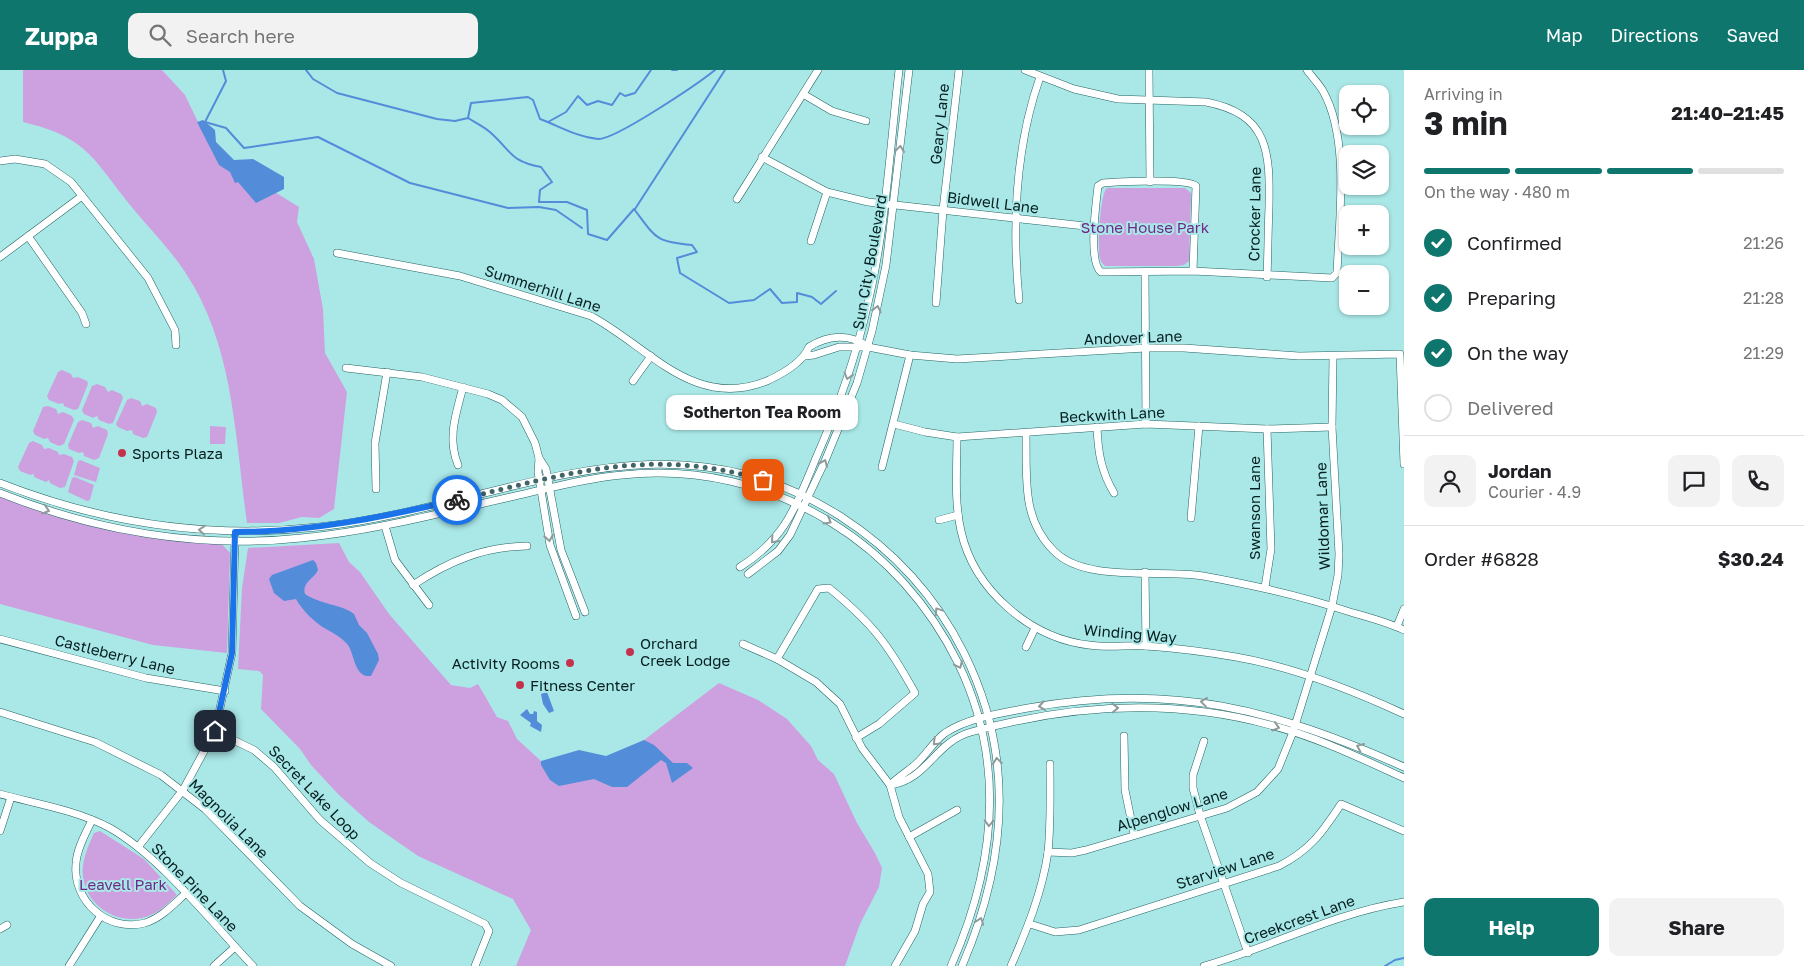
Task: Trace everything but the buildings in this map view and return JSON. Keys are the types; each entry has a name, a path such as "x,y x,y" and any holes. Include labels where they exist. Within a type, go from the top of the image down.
{"street":[{"path":"737,199 818,70"},
{"name":"Sun City Boulevard","path":"748,574 770,558 784,543 804,507 848,406 868,347 885,272 899,70"},
{"name":"Sun City Boulevard","path":"740,567 763,551 777,538 796,503 839,403 858,344 889,205 909,70"},
{"name":"Geary Lane","path":"936,303 943,210 959,70"},
{"name":"Crocker Lane","path":"1025,70 1040,77 1097,95 1149,102 1206,102 1234,110 1248,120 1258,132 1266,147 1270,166 1267,276"},
{"path":"1149,70 1150,182"},
{"path":"1193,271 1196,186 1186,182 1150,182 1103,183 1098,186 1094,227 1097,269 1101,272 1193,271 1332,278 1338,273 1340,153 1337,131 1323,91 1307,70"},
{"path":"1018,300 1014,220 1028,110 1040,77"},
{"path":"802,94 832,110 866,121"},
{"name":"Bidwell Lane","path":"762,157 827,192 889,205 1014,220 1094,227"},
{"path":"0,161 15,159 45,164 71,182 148,278 175,330 176,345"},
{"path":"811,241 827,192"},
{"path":"0,257 82,196"},
{"path":"28,236 82,313 86,324"},
{"name":"Summerhill Lane","path":"337,253 460,276 567,307 611,327 686,380 703,386 724,389 759,384 776,376 805,356 814,355 834,347 858,344 868,347"},
{"path":"1145,272 1146,424"},
{"name":"Andover Lane","path":"868,347 910,356 957,359 1146,348 1333,356 1400,354 1404,464"},
{"path":"633,381 650,356"},
{"path":"882,467 910,356"},
{"name":"Wildomar Lane","path":"1294,728 1332,606 1338,575 1339,554 1332,427 1333,356"},
{"path":"346,368 387,372 463,387 488,394 512,407 530,430 538,458 536,463 550,545 576,616"},
{"path":"376,489 375,443 387,372"},
{"path":"458,465 452,440 453,426 463,387"},
{"name":"Beckwith Lane","path":"894,424 925,432 957,437 1026,434 1146,424 1267,429 1332,427"},
{"path":"1191,518 1199,426"},
{"path":"1097,427 1098,456 1114,493"},
{"name":"Swanson Lane","path":"1265,587 1270,549 1267,429"},
{"path":"1026,434 1027,500 1032,518 1041,536 1054,552 1071,563 1086,569 1105,572 1145,572 1200,576 1265,587 1401,628 1404,608"},
{"name":"Winding Way","path":"957,437 958,515 961,532 978,573 1004,604 1035,628 1061,639 1090,645 1146,646 1236,657 1310,676 1404,714"},
{"path":"538,458 543,461 548,479 561,550 585,612"},
{"path":"0,483 58,504 110,517 180,528 235,532 296,529 352,523 619,465 670,463 734,472 763,480 808,498 870,537 919,585 942,616 961,648 989,717 1000,791 997,851 985,905 962,966"},
{"path":"0,493 55,513 109,527 180,538 235,541 297,539 385,526 550,488 620,475 686,474 745,484 796,503 837,526 864,545 912,592 935,622 953,653 968,685 979,720 990,791 988,850 972,916 951,966"},
{"path":"939,520 958,515"},
{"path":"385,526 395,560 429,604"},
{"path":"138,847 183,790 215,731 225,691 233,639 235,532"},
{"path":"413,585 437,569 468,555 492,548 527,546"},
{"path":"1145,572 1146,646"},
{"path":"777,659 818,589 829,588 858,612 893,653 915,693 879,724 856,738"},
{"path":"1026,646 1035,628"},
{"name":"Castleberry Lane","path":"0,639 146,678 225,691"},
{"path":"743,644 777,659 816,682 840,704 856,738 890,785 898,817 928,874 930,892 923,904 915,931 894,966"},
{"path":"890,785 900,775 918,763 945,733 989,717 1061,703 1114,699 1167,699 1220,704 1294,728 1348,742 1404,767"},
{"path":"890,785 905,783 913,778 951,741 981,730 1063,712 1141,707 1219,714 1294,728 1404,778"},
{"name":"Magnolia Lane","path":"0,712 95,742 141,763 183,790 300,906 352,944 391,966"},
{"name":"Alpenglow Lane","path":"1048,852 1072,853 1227,808 1257,792 1278,769 1294,728"},
{"name":"Secret Lake Loop","path":"215,731 254,750 274,766 320,820 370,863 401,883 485,924 489,931 475,966"},
{"path":"1124,736 1125,790 1134,834"},
{"path":"1204,741 1193,775 1193,788 1200,815 1248,953"},
{"path":"1012,966 1030,924 1048,852 1050,764"},
{"name":"Stone Pine Lane","path":"0,794 92,820 138,847 186,894 253,966"},
{"path":"0,830 11,797"},
{"name":"Starview Lane","path":"1030,924 1055,932 1079,930 1279,866 1294,858 1319,836 1341,804 1404,831"},
{"path":"908,837 957,810"},
{"path":"92,820 77,854 76,874 82,894 100,917 120,924 144,923 165,912 186,894"},
{"name":"Creekcrest Lane","path":"1204,966 1248,953 1361,910 1404,902"},
{"path":"69,966 100,917"},
{"path":"0,929 7,925"},
{"path":"214,966 235,947"}],"green space":[{"path":"23,70 162,70 185,95 198,122 229,164 299,207 297,222 314,259 323,309 325,353 347,392 334,509 319,518 302,517 279,523 247,523 230,393 214,330 201,300 172,254 86,151 75,142 61,135 23,122"},
{"name":"Stone House Park","path":"1107,188 1185,188 1191,193 1189,261 1184,265 1176,266 1105,266 1100,259 1099,233 1101,210"},
{"path":"62,370 71,374 73,378 78,377 87,381 88,384 78,409 74,410 64,406 63,403 59,404 49,400 47,396 58,372"},
{"path":"97,384 105,387 108,392 112,390 121,394 123,398 113,423 109,424 99,420 97,416 93,418 84,414 82,410 92,386"},
{"path":"131,398 140,401 142,406 147,404 156,408 157,412 147,437 143,438 133,434 132,430 127,431 116,424 127,400"},
{"path":"48,406 56,409 58,414 63,412 72,416 74,420 64,444 59,446 50,442 48,438 44,439 35,435 33,431 43,407"},
{"path":"82,420 91,423 93,428 98,426 107,430 108,434 99,458 94,460 84,456 83,452 79,453 69,449 68,445 78,422"},
{"path":"210,426 226,427 225,444 210,444"},
{"path":"33,441 42,445 44,449 49,448 58,452 59,455 64,454 72,457 74,461 65,487 60,488 50,483 49,480 46,482 34,477 34,474 30,475 20,471 18,467 29,443"},
{"path":"80,460 100,468 96,482 74,475"},
{"path":"75,477 94,485 90,500 87,501 68,492 72,478"},
{"path":"0,497 54,515 109,529 164,538 221,543 230,553 227,653 153,645 0,604"},
{"path":"339,543 349,562 360,572 389,614 451,685 470,688 478,684 497,717 508,721 517,739 541,761 607,764 644,740 719,683 758,700 787,719 811,746 818,760 834,774 857,823 882,868 879,887 860,924 845,966 516,966 531,930 513,899 418,856 369,822 339,795 311,765 300,749 261,709 263,675 259,671 238,669 242,588 248,548"},
{"name":"Leavell Park","path":"100,831 144,859 177,895 160,910 142,918 130,919 119,917 99,907 86,888 83,877 83,865 94,833"}],"water":[{"path":"203,120 215,130 216,142 234,160 253,159 284,177 284,189 256,203 238,182 235,183 230,172 219,165 197,122"},
{"path":"313,560 318,570 306,584 305,594 311,598 344,608 354,614 378,654 379,660 371,676 365,676 358,670 348,645 338,636 313,620 296,599 284,601 274,593 269,579 272,575"},
{"path":"547,692 554,711 549,713 543,704 541,694"},
{"path":"527,709 530,714 533,714 534,711 537,712 537,721 542,725 541,732 530,726 531,723 520,715"},
{"path":"644,740 654,745 673,763 687,763 693,768 672,783 666,763 661,760 627,787 612,787 594,779 559,786 550,780 541,765 541,761 579,750 606,756"}],"waterway":[{"path":"223,70 226,81 205,122 226,128 244,148 318,137 410,183 508,208 539,207 556,210 582,228"},
{"path":"306,70 313,79 337,93 437,119 455,121 468,118 489,131 517,159 541,167 552,182 540,190 539,202 567,202 587,210 588,234 607,240 634,209 657,237 670,242 692,245 697,252 677,258 680,273 729,303 754,300 770,289 782,303 797,302 797,293 812,297 821,304 836,291"},
{"path":"548,122 566,112 578,96 587,105 598,101 612,105 620,93 625,96 635,93 651,70"},
{"path":"672,70 677,70"},
{"path":"468,118 471,103 528,97 533,100 540,119 575,134 598,139 607,137 638,121 715,70"},
{"path":"635,209 725,70"},
{"path":"1385,966 1395,960 1404,958"}],"way so far":[{"path":"457,500 596,468 638,463 670,463 707,467 727,470 763,480"}],"place":[{"name":"Sports Plaza","path":"122,453"},
{"name":"Sotherton Tea Room","path":"763,480"},
{"name":"Orchard Creek Lodge","path":"630,652"},
{"name":"Activity Rooms","path":"570,663"},
{"name":"Fitness Center","path":"520,685"}],"route":[{"path":"215,731 230,672 232,653 235,532 296,529 352,523 457,500"}]}
